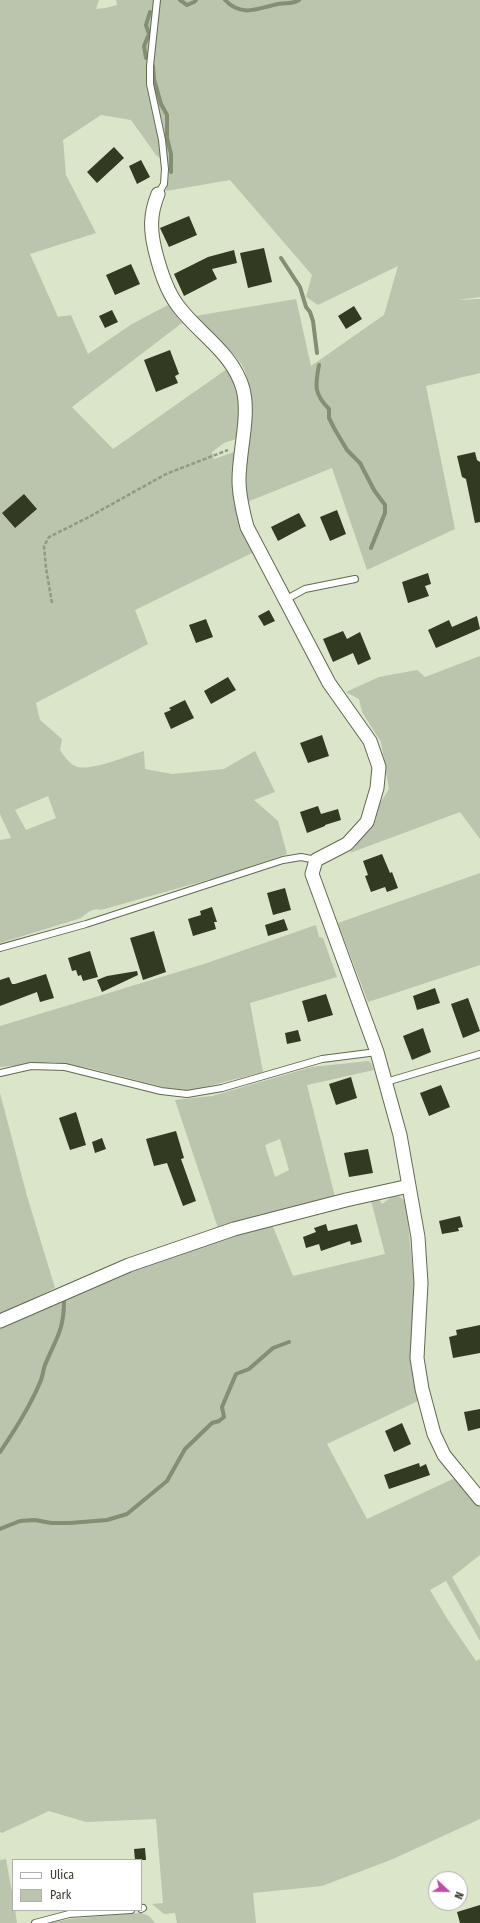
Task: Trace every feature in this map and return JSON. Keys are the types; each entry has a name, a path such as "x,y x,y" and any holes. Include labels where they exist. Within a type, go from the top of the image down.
{"street":[{"path":"158,194 151,218 151,233 160,270 167,288 177,305 233,365 243,390 245,408 239,480 241,502 247,527 329,683 370,741 379,767 377,788 367,822 347,844 316,860 312,874 377,1052 400,1135 418,1237 421,1283 417,1344 422,1389 434,1434 444,1455 480,1499"},
{"path":"0,1321 129,1265 234,1229 346,1200 409,1186"}],"lane":[{"path":"157,0 150,66 150,84 162,140 165,169 164,184 158,194"},
{"path":"285,600 305,589 355,580"},
{"path":"0,948 86,924 282,860 301,857 316,860"},
{"path":"0,1073 31,1066 65,1067 161,1091 187,1094 222,1088 322,1058 377,1052"},
{"path":"386,1082 480,1054"},
{"path":"35,1923 69,1914 116,1911"}],"path":[{"path":"52,603 44,546 50,537 99,512 166,474 242,444"}],"green space":[{"path":"0,0 99,0 96,9 117,5 116,0 480,0 480,297 457,300 480,299 480,373 426,386 455,529 367,570 332,468 247,502 245,468 250,401 246,375 242,365 220,339 195,316 296,299 311,366 384,315 398,266 318,305 306,297 312,275 230,180 166,191 170,167 156,155 131,120 101,115 63,140 66,175 96,233 30,254 58,317 71,315 88,354 132,324 168,305 182,323 72,407 113,449 227,369 236,384 238,393 239,412 236,439 224,443 212,452 214,459 234,452 236,498 254,552 135,610 148,644 36,703 40,720 62,739 60,750 66,759 75,766 81,768 109,763 144,751 145,769 172,774 224,769 255,751 275,792 254,800 278,821 287,854 225,875 101,910 95,909 88,912 81,918 0,943 0,840 11,838 0,814","holes":["48,796 56,818 26,830 15,810"]},
{"path":"480,656 480,839 460,812 350,853 374,820 377,808 389,789 381,742 362,712 359,699 346,692 379,677 417,670 425,677"},
{"path":"480,873 480,965 368,1002 338,923"},
{"path":"316,925 319,937 323,938 337,977 250,1003 263,1072 189,1091 167,1088 89,1068 53,1062 0,1067 0,1026 204,964"},
{"path":"368,1061 371,1063 374,1070 307,1085 335,1197 246,1219 218,1228 175,1100 212,1096 312,1067","holes":["280,1139 289,1170 275,1177 265,1145"]},
{"path":"0,1093 27,1196 55,1288 0,1315"},
{"path":"377,1196 382,1204 394,1196 400,1197 406,1203 414,1283 411,1340 413,1377 420,1400 327,1444 367,1519 455,1478 480,1507 480,1555 452,1577 480,1627 480,1641 446,1581 430,1590 448,1620 476,1661 480,1659 480,1819 393,1859 322,1886 253,1893 256,1923 177,1923 175,1913 164,1914 152,1904 163,1903 156,1819 86,1822 49,1811 2,1833 0,1832 0,1326 140,1267 272,1224 293,1276 385,1254 370,1197"},
{"path":"6,1859 12,1892 12,1911 15,1911 17,1923 0,1923 0,1860"},
{"path":"141,1913 149,1916 155,1923 51,1923 68,1919"}],"building":[{"path":"114,147 124,158 97,183 87,172"},
{"path":"141,160 150,177 137,184 129,166"},
{"path":"189,216 197,235 169,247 160,228"},
{"path":"264,248 272,282 248,288 240,253"},
{"path":"234,250 237,263 212,269 217,279 184,296 174,274 208,257"},
{"path":"131,264 140,284 115,295 106,275"},
{"path":"354,306 362,319 346,329 338,316"},
{"path":"112,310 118,322 105,328 99,316"},
{"path":"170,350 179,374 175,376 178,383 156,392 144,360"},
{"path":"475,452 477,460 480,462 480,522 475,523 466,479 462,477 457,456"},
{"path":"24,494 37,509 15,528 2,513"},
{"path":"337,510 346,534 330,541 320,517"},
{"path":"299,513 306,526 278,541 271,527"},
{"path":"428,573 431,584 425,586 429,596 408,603 402,582"},
{"path":"269,610 275,621 264,626 258,616"},
{"path":"477,616 480,629 436,648 428,630 449,620 452,627"},
{"path":"206,619 213,637 196,643 189,625"},
{"path":"343,631 347,639 360,632 371,659 358,665 353,653 333,662 323,639"},
{"path":"228,677 236,690 211,704 204,691"},
{"path":"185,700 194,718 171,729 164,713 171,710 169,708"},
{"path":"322,735 329,756 308,763 300,743"},
{"path":"318,806 321,814 338,809 341,820 307,833 300,812"},
{"path":"382,854 390,873 392,872 398,888 387,892 385,887 371,892 365,876 368,875 363,861"},
{"path":"285,888 291,910 273,915 267,893"},
{"path":"212,907 217,922 214,922 216,929 193,936 188,919 201,915 200,911"},
{"path":"284,919 288,930 268,936 265,925"},
{"path":"154,931 166,972 143,980 130,938"},
{"path":"90,951 98,977 83,981 81,975 78,976 76,970 72,971 68,958"},
{"path":"137,971 138,975 102,992 97,980 107,976"},
{"path":"46,974 54,998 40,1002 37,992 0,1006 0,980 9,977 12,984 15,984"},
{"path":"435,988 440,1003 417,1010 413,996"},
{"path":"326,994 333,1015 308,1022 302,1001"},
{"path":"468,998 480,1031 463,1038 451,1004"},
{"path":"423,1028 431,1052 412,1060 403,1036"},
{"path":"298,1030 301,1041 287,1044 285,1033"},
{"path":"351,1077 357,1098 336,1105 329,1084"},
{"path":"441,1085 450,1107 429,1116 420,1093"},
{"path":"76,1112 86,1145 70,1150 59,1118"},
{"path":"176,1131 184,1158 181,1159 196,1201 183,1206 167,1163 154,1166 146,1139"},
{"path":"102,1138 106,1149 95,1153 92,1142"},
{"path":"368,1149 373,1173 349,1177 344,1153"},
{"path":"460,1216 463,1227 458,1228 459,1231 442,1234 439,1221"},
{"path":"326,1224 328,1231 357,1224 362,1242 351,1245 350,1241 321,1251 319,1244 306,1248 303,1237 316,1232 314,1228"},
{"path":"480,1325 480,1353 453,1358 449,1337 457,1335 456,1330"},
{"path":"480,1409 480,1428 468,1431 464,1412"},
{"path":"402,1423 411,1444 394,1452 385,1431"},
{"path":"419,1463 420,1467 426,1464 430,1475 389,1489 384,1475"},
{"path":"145,1848 146,1860 135,1859 134,1849"},
{"path":"480,1905 480,1923 460,1923 457,1912 468,1911 468,1909"}],"waterway":[{"path":"180,0 187,5 196,0"},
{"path":"225,0 231,6 244,10 257,9 299,0"},
{"path":"146,58 144,46 149,34 146,25 150,12"},
{"path":"153,66 154,79 161,104 167,115 167,138 171,154 171,172"},
{"path":"281,258 300,287 306,307 310,312 313,321 317,353"},
{"path":"319,365 316,384 318,394 329,409 329,418 347,450 360,463 374,490 385,505 385,513 371,548"},
{"path":"0,1452 22,1417 41,1380 45,1365 61,1328 64,1302"},
{"path":"0,1529 20,1521 35,1520 51,1523 70,1523 107,1520 127,1514 167,1481 185,1449 212,1423 219,1421 224,1417 222,1407 236,1374 249,1369 273,1348 289,1342"}]}
